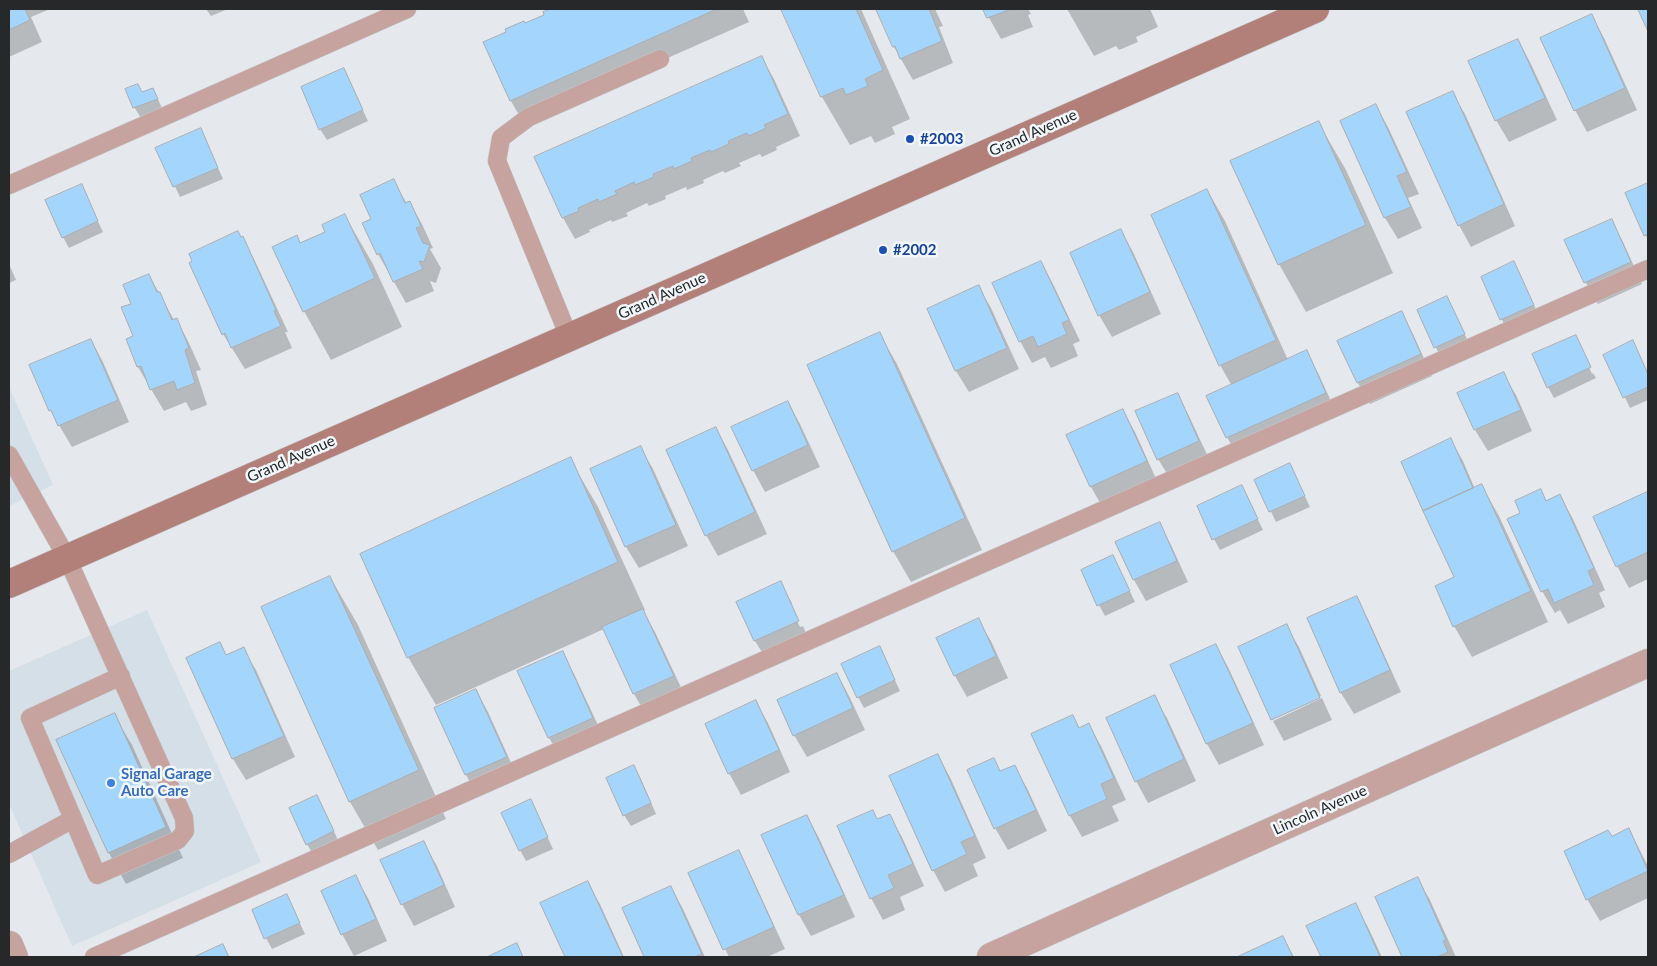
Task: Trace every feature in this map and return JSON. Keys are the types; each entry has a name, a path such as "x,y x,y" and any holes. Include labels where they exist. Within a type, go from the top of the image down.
{"main road":[{"name":"Grand Avenue","path":"9,584 1315,9"}],"street":[{"name":"Lincoln Avenue","path":"991,957 1648,663"},
{"path":"9,945 14,957"}],"lane":[{"path":"9,185 407,9"},
{"path":"569,337 497,161 501,138 529,117 660,60"},
{"path":"94,957 1648,269"},
{"path":"9,455 67,558 121,676 184,818 185,831 178,840 97,875 30,718 121,676"},
{"path":"9,854 72,819"}],"shaded area":[{"path":"9,387 53,485 9,506"},
{"path":"147,610 261,862 72,946 9,804 9,671"}],"building":[{"path":"9,9 25,9 30,20 9,30"},
{"path":"551,9 717,9 510,101 483,42 506,32 505,29 544,15 543,12"},
{"path":"781,9 856,9 883,70 865,79 868,86 846,95 843,88 821,97"},
{"path":"876,9 929,9 942,41 900,59"},
{"path":"983,9 1012,9 987,18"},
{"path":"1638,9 1648,9 1648,31"},
{"path":"1592,14 1625,88 1574,111 1540,38"},
{"path":"1518,39 1545,98 1495,121 1468,61"},
{"path":"762,56 788,114 764,125 766,128 749,136 747,133 728,141 729,144 691,158 692,161 674,169 673,166 653,174 654,177 635,185 634,182 615,191 617,194 599,202 598,199 578,208 579,211 562,218 534,157"},
{"path":"344,68 363,110 319,130 301,87"},
{"path":"138,84 142,92 153,88 158,99 133,108 125,89"},
{"path":"1453,91 1504,204 1458,226 1406,112"},
{"path":"1376,104 1407,172 1397,176 1411,207 1384,218 1340,121"},
{"path":"1319,121 1366,225 1278,265 1230,161"},
{"path":"201,128 218,168 173,187 155,148"},
{"path":"394,179 405,203 410,201 421,226 416,228 423,243 430,245 424,262 419,261 423,269 393,282 380,253 377,255 362,223 371,219 360,195"},
{"path":"1648,183 1648,234 1644,236 1625,193"},
{"path":"82,184 98,221 62,238 45,200"},
{"path":"1207,189 1276,340 1219,366 1151,215"},
{"path":"345,214 375,278 303,312 272,247 297,235 300,243 325,232 322,225"},
{"path":"1612,219 1631,262 1584,283 1564,240"},
{"path":"1121,229 1150,292 1098,316 1070,253"},
{"path":"238,231 241,237 243,236 276,310 274,311 281,326 231,348 225,333 222,335 189,263 192,261 189,254"},
{"path":"1041,261 1069,320 1062,323 1067,334 1038,347 1033,336 1019,342 992,283"},
{"path":"1514,261 1534,305 1500,320 1481,277"},
{"path":"149,274 157,292 160,292 172,320 177,318 189,348 185,350 195,383 177,390 174,381 150,390 141,366 137,367 126,339 133,336 121,307 131,304 123,285"},
{"path":"979,285 1007,348 955,371 927,309"},
{"path":"1447,296 1465,334 1434,348 1417,310"},
{"path":"1402,311 1421,354 1357,383 1337,341"},
{"path":"880,332 965,518 892,552 807,365"},
{"path":"1576,335 1591,367 1547,388 1532,354"},
{"path":"91,339 118,400 58,426 51,410 49,411 29,365"},
{"path":"1633,340 1648,374 1648,387 1623,398 1603,355"},
{"path":"1307,350 1326,393 1226,438 1206,396"},
{"path":"1504,372 1521,410 1474,430 1457,393"},
{"path":"1178,393 1199,441 1157,460 1135,411"},
{"path":"788,401 808,445 752,471 731,427"},
{"path":"1123,409 1147,461 1090,487 1066,435"},
{"path":"716,427 755,512 705,536 666,450"},
{"path":"1451,438 1473,488 1423,511 1401,462"},
{"path":"641,446 676,525 625,547 590,469"},
{"path":"571,457 618,562 407,658 360,554"},
{"path":"1290,463 1305,496 1269,512 1254,480"},
{"path":"1482,484 1531,591 1453,627 1435,586 1454,577 1423,511"},
{"path":"1242,485 1258,519 1212,540 1197,506"},
{"path":"1541,489 1546,501 1560,494 1594,568 1588,571 1594,585 1554,603 1548,589 1541,592 1507,519 1520,513 1515,501"},
{"path":"1647,492 1648,552 1616,567 1593,517"},
{"path":"1160,522 1177,561 1133,580 1115,542"},
{"path":"1113,555 1130,591 1097,606 1081,570"},
{"path":"330,576 419,770 349,802 261,607"},
{"path":"781,581 799,621 754,641 736,602"},
{"path":"1357,596 1390,670 1340,693 1307,618"},
{"path":"643,609 674,676 633,694 602,627"},
{"path":"979,618 996,656 954,676 936,638"},
{"path":"1287,624 1320,698 1271,720 1238,647"},
{"path":"220,642 226,655 244,647 284,736 232,759 186,658"},
{"path":"1216,644 1253,723 1206,744 1170,665"},
{"path":"880,646 895,680 857,698 841,664"},
{"path":"563,651 593,718 548,738 517,671"},
{"path":"837,673 853,708 793,736 777,700"},
{"path":"476,689 507,757 465,775 434,708"},
{"path":"1155,695 1184,759 1135,782 1106,718"},
{"path":"756,700 779,750 728,774 705,724"},
{"name":"Signal Garage Auto Care","path":"115,713 166,827 108,853 56,740"},
{"path":"1073,715 1079,728 1089,723 1114,778 1101,784 1107,799 1069,816 1031,734"},
{"path":"938,754 975,836 961,842 967,854 932,871 889,776"},
{"path":"994,758 1000,771 1015,765 1036,810 994,829 967,770"},
{"path":"634,765 651,803 623,816 606,778"},
{"path":"317,795 334,831 306,845 289,808"},
{"path":"531,799 548,837 519,851 501,813"},
{"path":"873,810 877,819 890,814 913,864 888,875 894,888 870,899 837,826"},
{"path":"807,815 844,895 798,915 761,835"},
{"path":"1629,828 1648,871 1586,900 1564,851 1608,830 1612,836"},
{"path":"424,841 444,885 401,905 380,860"},
{"path":"739,850 774,927 723,950 688,873"},
{"path":"356,875 376,919 341,935 321,891"},
{"path":"1418,877 1446,940 1443,941 1448,952 1437,957 1402,957 1375,897"},
{"path":"588,881 623,957 565,957 540,903"},
{"path":"671,886 702,954 694,957 644,957 622,908"},
{"path":"287,894 300,923 264,939 252,910"},
{"path":"1356,903 1380,957 1321,957 1306,926"},
{"path":"1283,936 1293,957 1237,957"},
{"path":"517,943 523,957 487,957"},
{"path":"223,944 229,957 194,957"}],"place":[{"name":"#2003","path":"910,139"},
{"name":"#2002","path":"883,250"},
{"name":"Signal Garage Auto Care","path":"111,783"}]}
